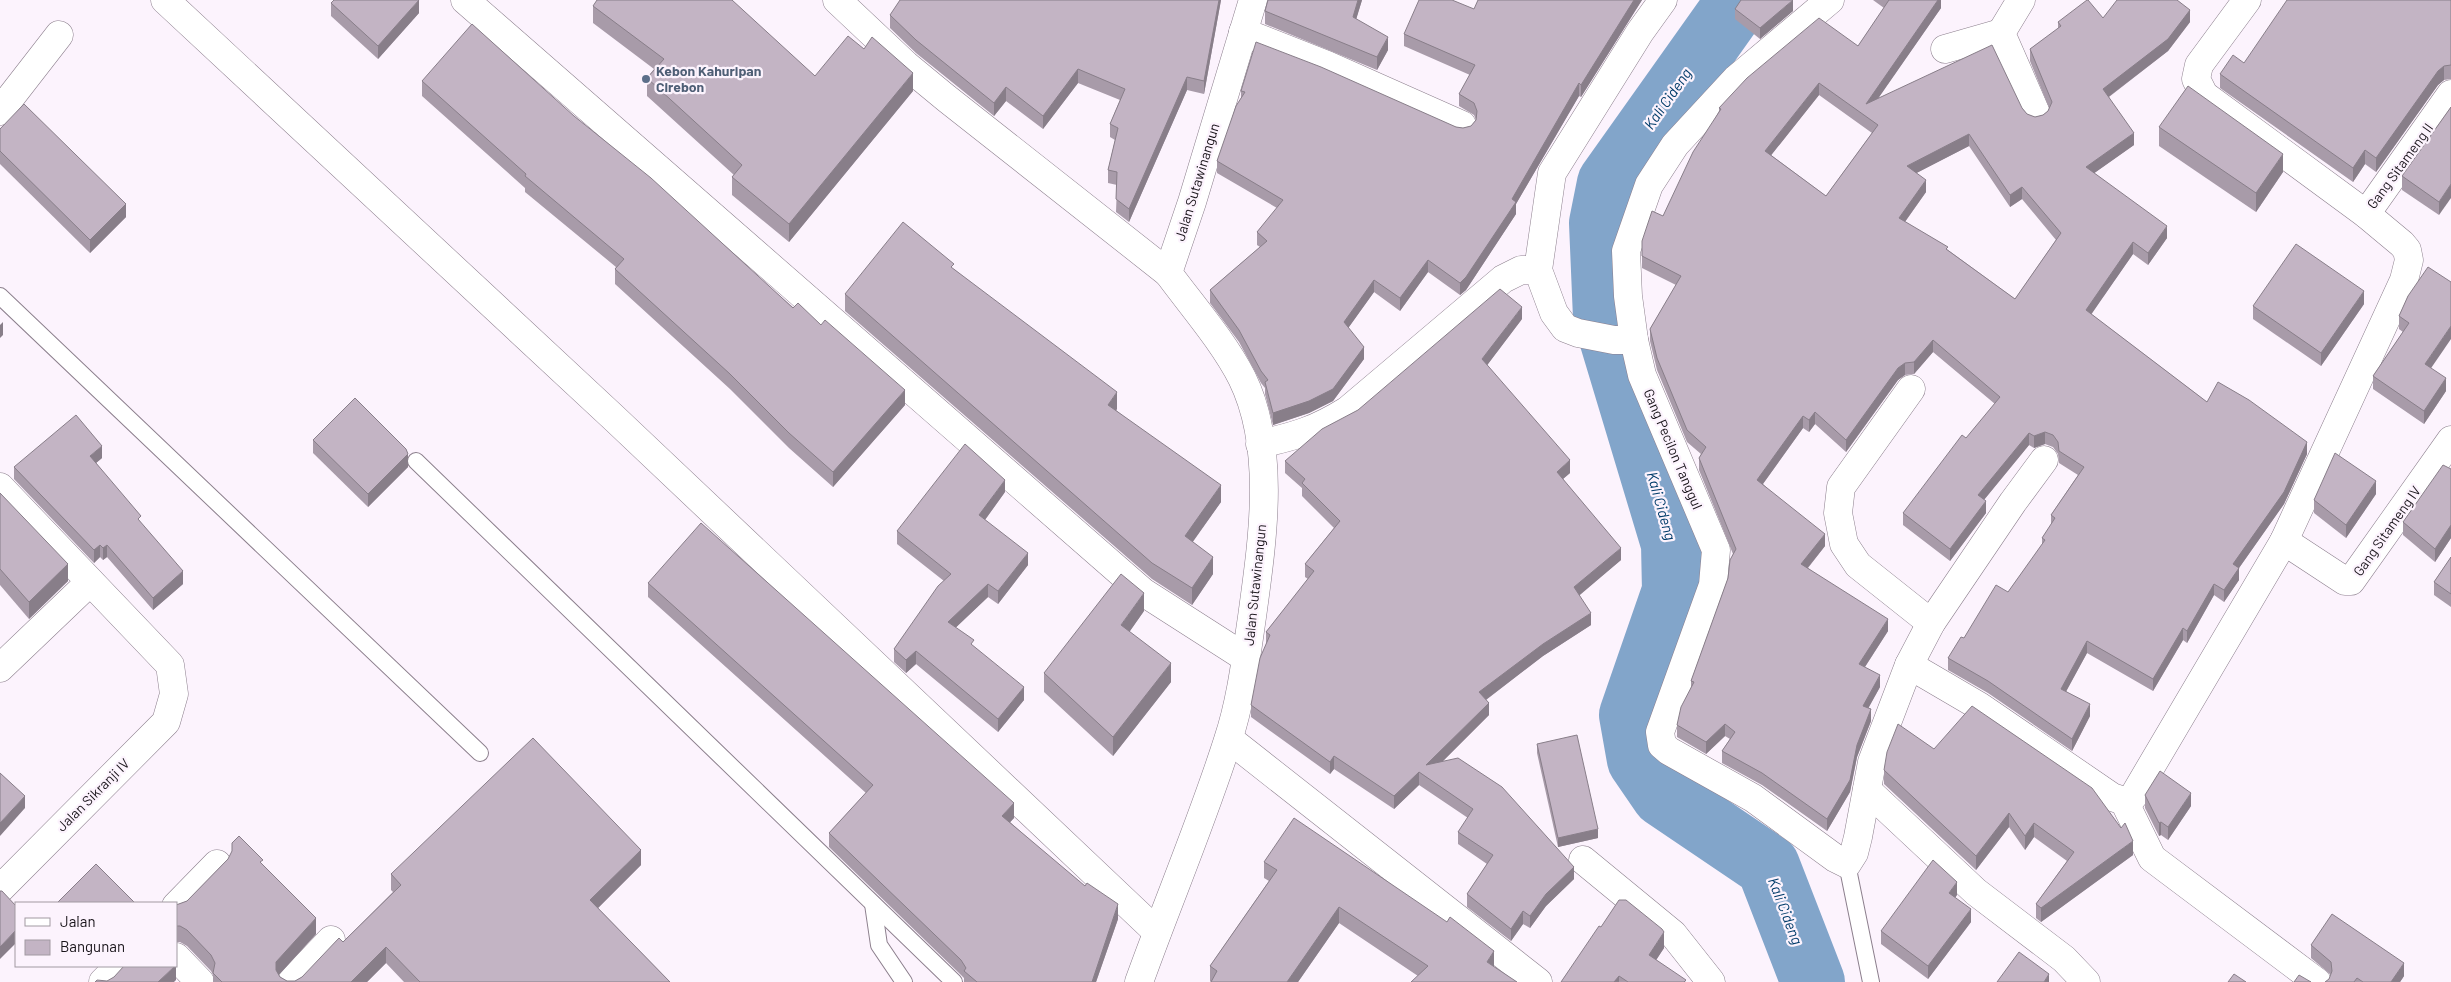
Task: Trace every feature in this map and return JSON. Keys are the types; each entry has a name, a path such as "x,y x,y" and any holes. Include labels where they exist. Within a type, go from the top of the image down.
{"street":[{"path":"165,0 614,418 1157,932"},
{"path":"465,0 1143,592 1246,658"},
{"path":"837,0 906,65 946,98 1168,273"},
{"name":"Jalan Sutawinangun","path":"1139,982 1229,739 1246,658 1261,548 1264,464 1258,424 1243,379 1219,341 1168,273 1192,202 1253,0"},
{"path":"1624,340 1578,333 1566,328 1558,320 1551,307 1538,270 1552,173 1640,32 1664,0"},
{"name":"Gang Pecilon Tanggul","path":"1830,0 1736,79 1675,145 1649,185 1626,251 1628,296 1624,340 1642,375 1716,550 1713,585 1660,732 1662,745 1669,751 1753,798 1835,858 1847,864"},
{"path":"1945,49 2001,33 2021,0"},
{"path":"1909,665 1951,688 2112,797 2124,801 2133,797 2284,541 2407,270 2407,250 2366,214 2204,95 2196,79 2199,65 2247,0"},
{"path":"1243,32 1327,65 1462,125"},
{"path":"2001,33 2036,114"},
{"path":"0,111 59,35"},
{"name":"Gang Sitameng II","path":"2366,214 2451,94"},
{"path":"1260,444 1302,435 1323,426 1348,410 1503,279 1521,270 1538,270"},
{"path":"1911,389 1841,487 1838,513 1844,544 1858,564 1931,623"},
{"name":"Gang Sitameng IV","path":"2284,541 2346,581 2351,581 2451,440"},
{"path":"1847,864 1854,853 1872,762 1909,665 1931,623 2013,502 2044,460"},
{"path":"0,487 90,582 0,668"},
{"name":"Jalan Sikranji IV","path":"0,889 166,722 174,694 170,665 90,582"},
{"path":"1229,739 1538,982"},
{"path":"1867,790 1976,892 2064,959 2086,982"},
{"path":"2124,801 2152,858 2317,982"},
{"path":"1583,860 1673,934 1711,982"},
{"path":"178,904 217,864"},
{"path":"291,982 331,940"},
{"path":"178,959 200,982"},
{"path":"103,982 117,967"}],"lane":[{"path":"0,296 480,753"},
{"path":"416,461 954,982"},
{"path":"1847,864 1872,982"},
{"path":"873,904 879,945 904,982"}],"building":[{"path":"334,0 419,0 378,46 331,3"},
{"path":"597,0 732,0 815,76 848,36 864,49 872,37 913,73 789,224 732,177 742,165 647,78 664,59 593,6"},
{"path":"900,0 1219,0 1204,81 1187,77 1129,209 1116,199 1117,172 1108,170 1118,128 1110,124 1125,89 1078,69 1043,116 1006,87 994,103 916,40 890,15"},
{"path":"1268,0 1358,0 1353,17 1388,37 1377,57 1265,11"},
{"path":"1419,0 1452,0 1474,9 1478,0 1634,0 1581,85 1579,83 1512,199 1516,202 1466,277 1460,283 1428,260 1400,298 1374,280 1344,322 1364,347 1333,389 1309,401 1273,413 1265,382 1268,380 1261,371 1239,330 1210,290 1267,241 1257,232 1283,200 1217,161 1236,106 1245,92 1241,91 1256,42 1321,67 1456,127 1471,126 1476,120 1477,111 1474,103 1459,94 1475,65 1404,34"},
{"path":"1741,0 1793,0 1760,28 1735,9"},
{"path":"1889,0 1938,0 1866,104 1992,45 2022,108 2027,114 2035,117 2043,115 2048,111 2052,102 2030,49 2061,26 2058,22 2087,0 2103,18 2117,0 2177,0 2190,10 2168,39 2103,89 2134,133 2086,167 2167,226 2148,253 2133,242 2086,310 2207,402 2218,382 2249,400 2307,442 2284,492 2233,564 2239,568 2224,590 2214,584 2187,631 2183,628 2153,679 2087,641 2061,689 2090,704 2072,739 1988,681 1948,658 1961,637 1964,638 1996,585 2008,592 2045,540 2042,538 2055,518 2051,515 2084,467 2059,451 2058,442 2053,435 2045,432 2034,436 2029,433 1978,495 1986,501 1950,549 1903,513 1962,435 1966,438 2000,397 1933,340 1914,362 1905,363 1898,368 1846,440 1815,412 1809,420 1803,416 1757,480 1825,534 1801,564 1888,619 1859,664 1880,675 1863,706 1871,709 1857,745 1850,780 1827,819 1762,773 1722,751 1735,732 1725,724 1706,742 1677,725 1681,707 1694,682 1691,681 1728,578 1730,560 1736,549 1699,458 1706,447 1687,430 1657,358 1650,329 1681,276 1642,256 1642,241 1652,211 1663,216 1693,152 1721,109 1719,108 1747,78 1819,18 1858,46","holes":["1819,83 1878,125 1826,196 1765,151","1969,134 2010,195 2022,187 2061,233 2015,299 1946,249 1948,247 1899,218 1926,180 1907,166"]},
{"path":"2287,0 2451,0 2451,65 2444,66 2438,71 2376,158 2365,150 2353,168 2220,74 2233,55 2244,63"},
{"path":"472,24 574,116 651,178 793,308 798,303 821,325 825,320 905,390 833,472 789,433 730,374 615,269 624,259 525,176 526,174 422,81"},
{"path":"2188,86 2283,154 2256,193 2159,127"},
{"path":"24,104 126,204 90,240 0,151 0,129"},
{"path":"2451,107 2451,184 2439,202 2402,176"},
{"path":"903,222 954,264 951,267 1117,392 1108,405 1221,485 1185,536 1213,557 1192,588 1152,563 845,294"},
{"path":"2296,244 2364,291 2321,353 2253,306"},
{"path":"2428,267 2451,282 2451,326 2425,364 2446,378 2424,411 2373,376 2409,323 2399,316 2408,296"},
{"path":"1500,289 1522,307 1482,359 1570,460 1557,472 1621,548 1574,587 1591,613 1543,644 1479,692 1489,703 1426,765 1458,758 1502,787 1574,867 1546,894 1530,916 1523,911 1511,929 1467,894 1493,855 1458,832 1473,809 1419,772 1394,796 1334,756 1330,762 1251,705 1260,658 1270,635 1266,632 1314,571 1305,564 1340,521 1302,483 1305,479 1285,461 1322,429 1358,410"},
{"path":"355,398 406,449 408,454 368,494 313,440"},
{"path":"76,415 102,446 90,456 141,516 138,519 183,571 153,598 107,545 103,548 100,545 94,550 14,467"},
{"path":"965,444 1005,480 979,515 1028,553 998,591 988,584 948,622 974,640 971,644 1024,687 998,719 916,651 906,660 894,649 938,586 951,574 897,531"},
{"path":"2335,453 2376,481 2346,525 2314,500"},
{"path":"2443,465 2451,469 2451,525 2435,549 2403,522"},
{"path":"0,493 68,564 29,602 0,569"},
{"path":"701,523 1014,803 1002,816 1085,886 1087,883 1118,904 1092,982 977,982 964,971 966,968 961,960 829,833 873,785 648,583"},
{"path":"2451,557 2451,594 2434,582"},
{"path":"1121,574 1144,593 1121,625 1171,663 1113,737 1044,673"},
{"path":"1972,706 2092,788 2121,828 2125,823 2133,841 2041,908 2036,904 2074,852 2034,823 2025,836 2009,813 1976,856 1884,770 1887,752 1898,724 1934,749"},
{"path":"1577,735 1598,829 1558,838 1537,744"},
{"path":"533,738 641,850 590,900 670,982 420,982 386,947 351,982 222,982 213,973 215,963 211,955 187,930 178,926 178,904 187,901 228,859 232,851 232,843 239,836 263,860 260,862 316,918 276,962 276,970 280,977 287,981 295,981 302,977 339,938 343,942 401,885 391,874"},
{"path":"2160,771 2191,793 2168,827 2161,822 2159,823 2145,795"},
{"path":"0,773 25,796 0,823"},
{"path":"1294,818 1447,922 1450,917 1494,951 1487,962 1517,982 1411,982 1428,966 1339,907 1287,982 1211,982 1217,971 1210,966 1277,870 1264,862"},
{"path":"1933,860 1957,882 1949,893 1971,909 1928,966 1881,931"},
{"path":"96,864 134,902 58,902"},
{"path":"0,891 2,891 15,905 15,931 0,947"},
{"path":"1619,900 1626,900 1662,929 1664,932 1649,955 1686,980 1684,982 1628,982 1619,976 1614,982 1561,982"},
{"path":"2332,914 2404,963 2391,982 2363,982 2357,978 2354,982 2325,982 2329,979 2332,971 2331,962 2311,945"},
{"path":"2019,952 2049,974 2044,982 1997,982"},
{"path":"123,967 174,967 158,982 95,982 97,980 107,981 114,977"},
{"path":"2234,974 2246,982 2228,982"},
{"path":"2299,975 2311,982 2294,982"}],"waterway":[{"name":"Kali Cideng","path":"1739,0 1609,183 1601,223 1605,318 1673,544 1674,591 1631,715 1639,760 1663,795 1768,866 1813,982"}],"place":[{"name":"Kebon Kahuripan Cirebon","path":"646,79"}]}
